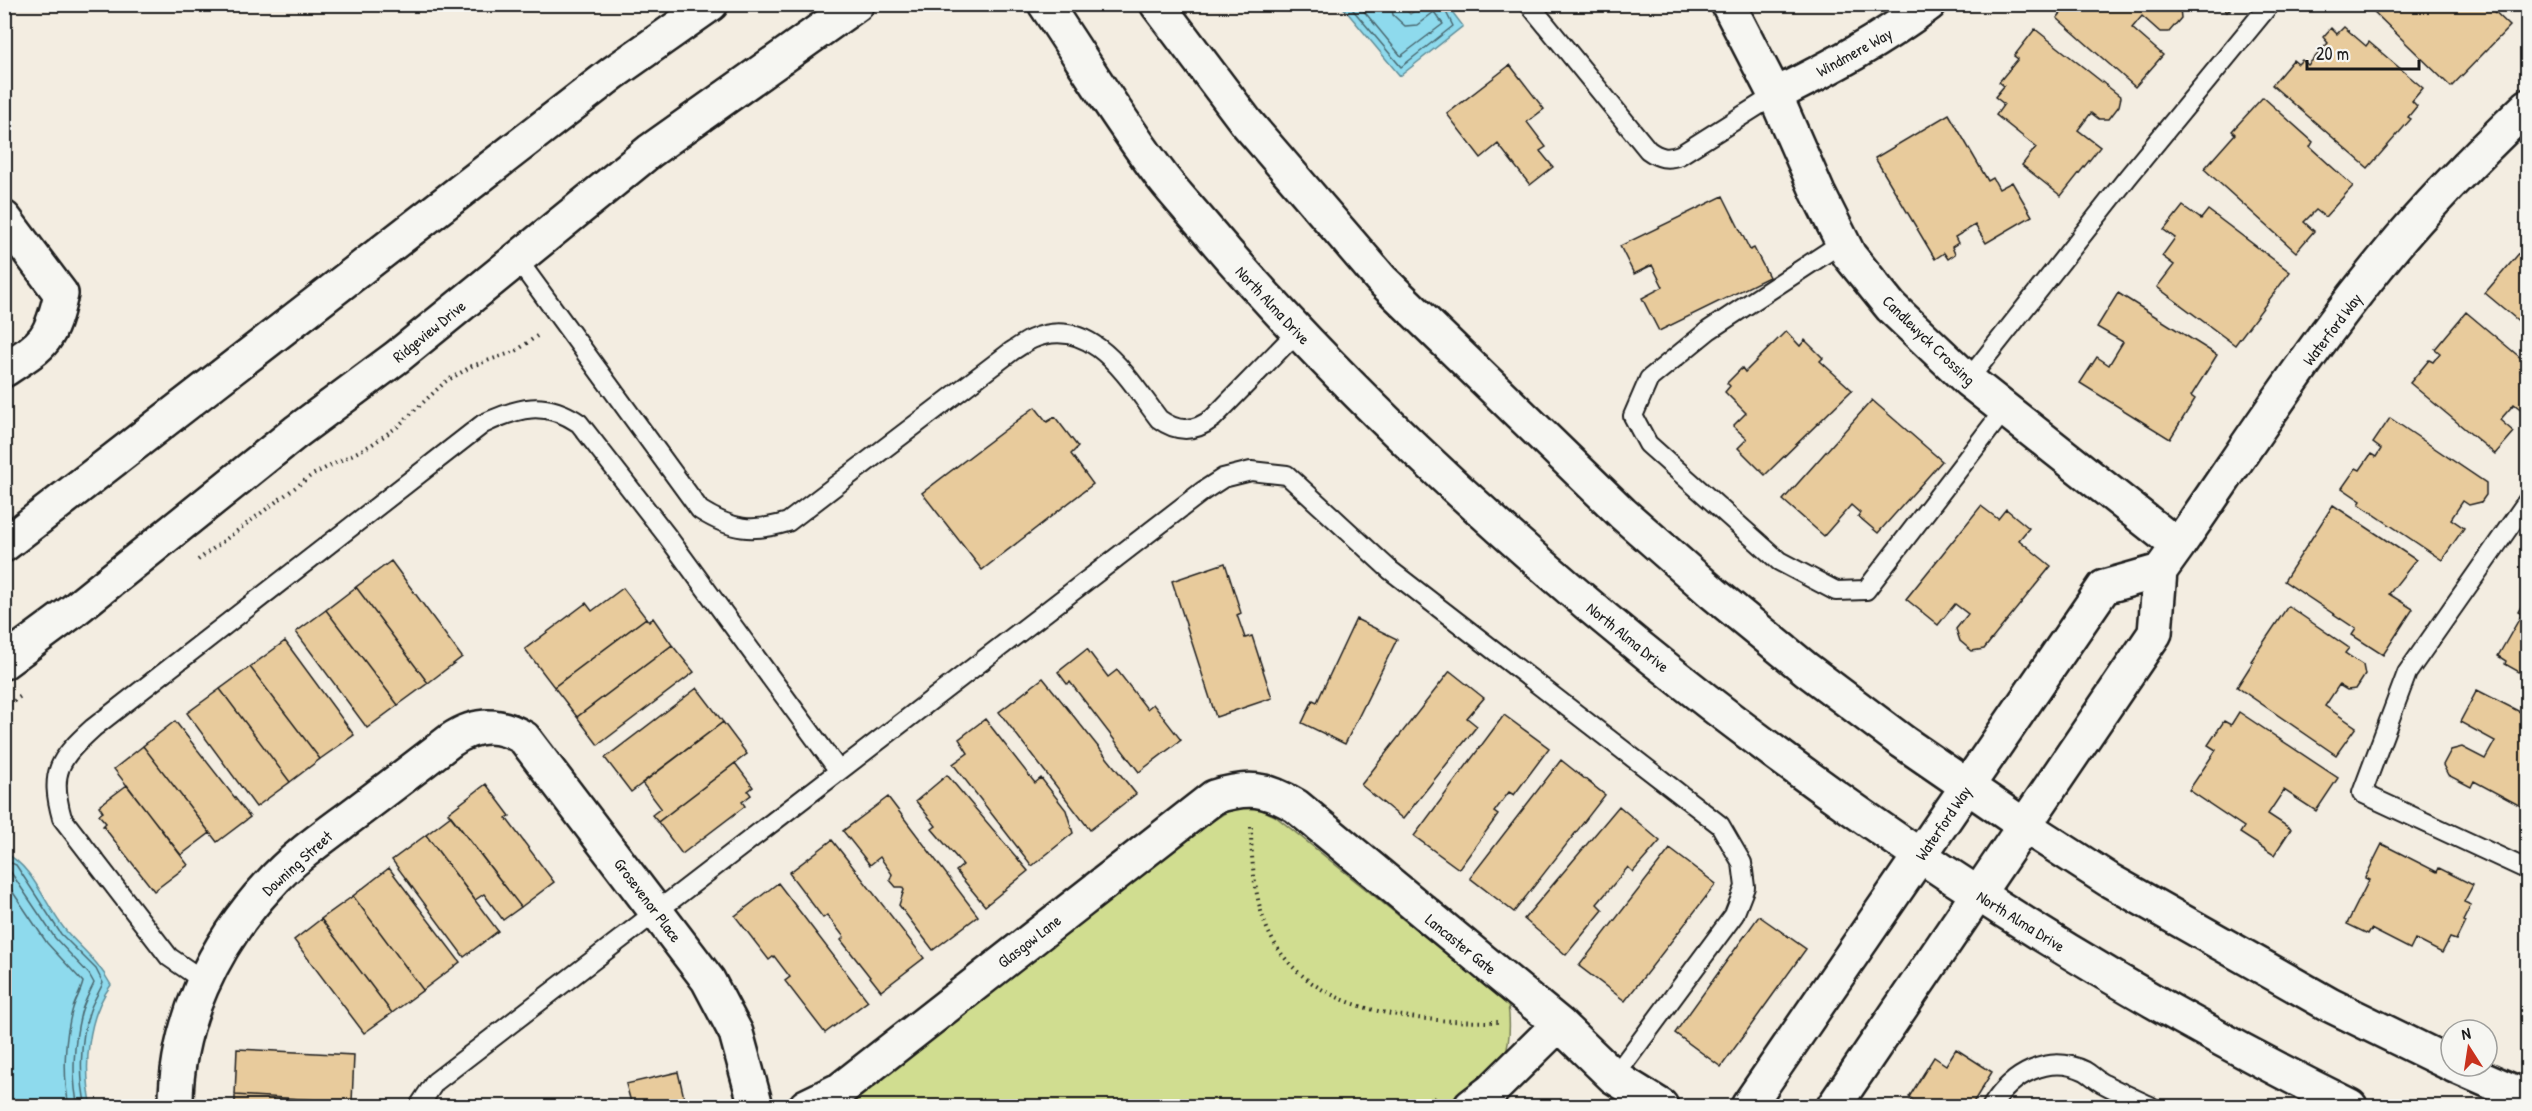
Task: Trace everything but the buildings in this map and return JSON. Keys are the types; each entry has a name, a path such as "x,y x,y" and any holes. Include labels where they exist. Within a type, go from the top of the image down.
{"main road":[{"path":"4,546 613,73 711,4"},
{"name":"Ridgeview Drive","path":"4,662 73,611 296,432 397,357 650,151 858,4"},
{"name":"North Alma Drive","path":"1045,4 1162,177 1256,288 1370,406 1459,492 1560,582 1745,730 1979,894 2175,1013 2350,1107"},
{"path":"1157,4 1246,122 1381,279 1450,343 1534,430 1622,513 1806,669 1968,787 2109,879 2330,1005 2439,1058"},
{"name":"Candlewyck Crossing","path":"1728,4 1776,95 1818,193 1849,255 1891,307 1968,380 2006,410 2169,558"},
{"name":"Windmere Way","path":"1776,95 1873,43 1929,4"},
{"name":"Waterford Way","path":"1748,1107 2104,587 2169,558 2312,354 2387,255 2469,162 2528,106"},
{"path":"4,218 61,294 55,321 42,345 4,370"},
{"path":"1834,1107 2155,633 2169,558"},
{"name":"Grosevenor Place","path":"495,726 511,730 524,738 708,980 736,1033 756,1107"},
{"name":"Downing Street","path":"176,1107 176,1086 187,1028 204,981 240,918 270,883 308,849 464,731 495,726"},
{"name":"Glasgow Lane","path":"806,1107 841,1089 1214,797 1235,790 1254,804"},
{"name":"Lancaster Gate","path":"1254,804 1278,795 1296,806 1559,1024 1614,1077 1661,1107"},
{"path":"1458,1099 1492,1090 1559,1024"},
{"path":"2483,1078 2528,1098"}],"lane":[{"path":"1529,4 1648,150 1655,155 1671,158 1680,155 1776,95"},
{"path":"1968,380 2128,177 2270,4"},
{"path":"1843,242 1709,330 1648,379 1633,416 1648,444 1779,561 1836,591 1866,590 2006,410"},
{"path":"517,259 700,510 720,523 742,529 766,528 788,522 1012,351 1033,338 1056,334 1080,337 1102,348 1159,419 1180,430 1204,426 1298,332"},
{"path":"204,981 169,957 62,818 55,793 58,771 66,753 102,721 483,424 506,413 533,408 560,411 579,423 667,537 839,771"},
{"path":"419,1107 435,1082 839,771 1223,478 1251,471 1287,475 1390,570 1720,825 1742,863 1745,887 1734,915 1614,1077"},
{"path":"2528,500 2407,673 2362,793 2528,870"},
{"path":"1992,1107 2011,1081 2028,1071 2046,1065 2066,1065 2085,1071 2101,1083 2150,1107"}],"path":[{"path":"192,565 312,475 371,445 397,427 446,382 472,366 516,351 561,319"},
{"path":"4,708 23,693"},
{"path":"1254,804 1255,876 1270,934 1294,967 1338,999 1375,1010 1441,1021 1497,1022"},
{"path":"1496,1013 1498,1030"},
{"path":"1418,1107 1458,1099"}],"green space":[{"path":"1244,807 1260,809 1275,816 1508,1004 1510,1023 1508,1043 1505,1055 1495,1067 1443,1106 834,1106 1214,820 1228,811"}],"water":[{"path":"1341,5 1402,5 1410,14 1423,5 1447,5 1463,26 1400,76"},
{"path":"5,853 24,868 59,922 96,963 111,985 97,1012 89,1044 88,1076 92,1106 5,1106"}]}
